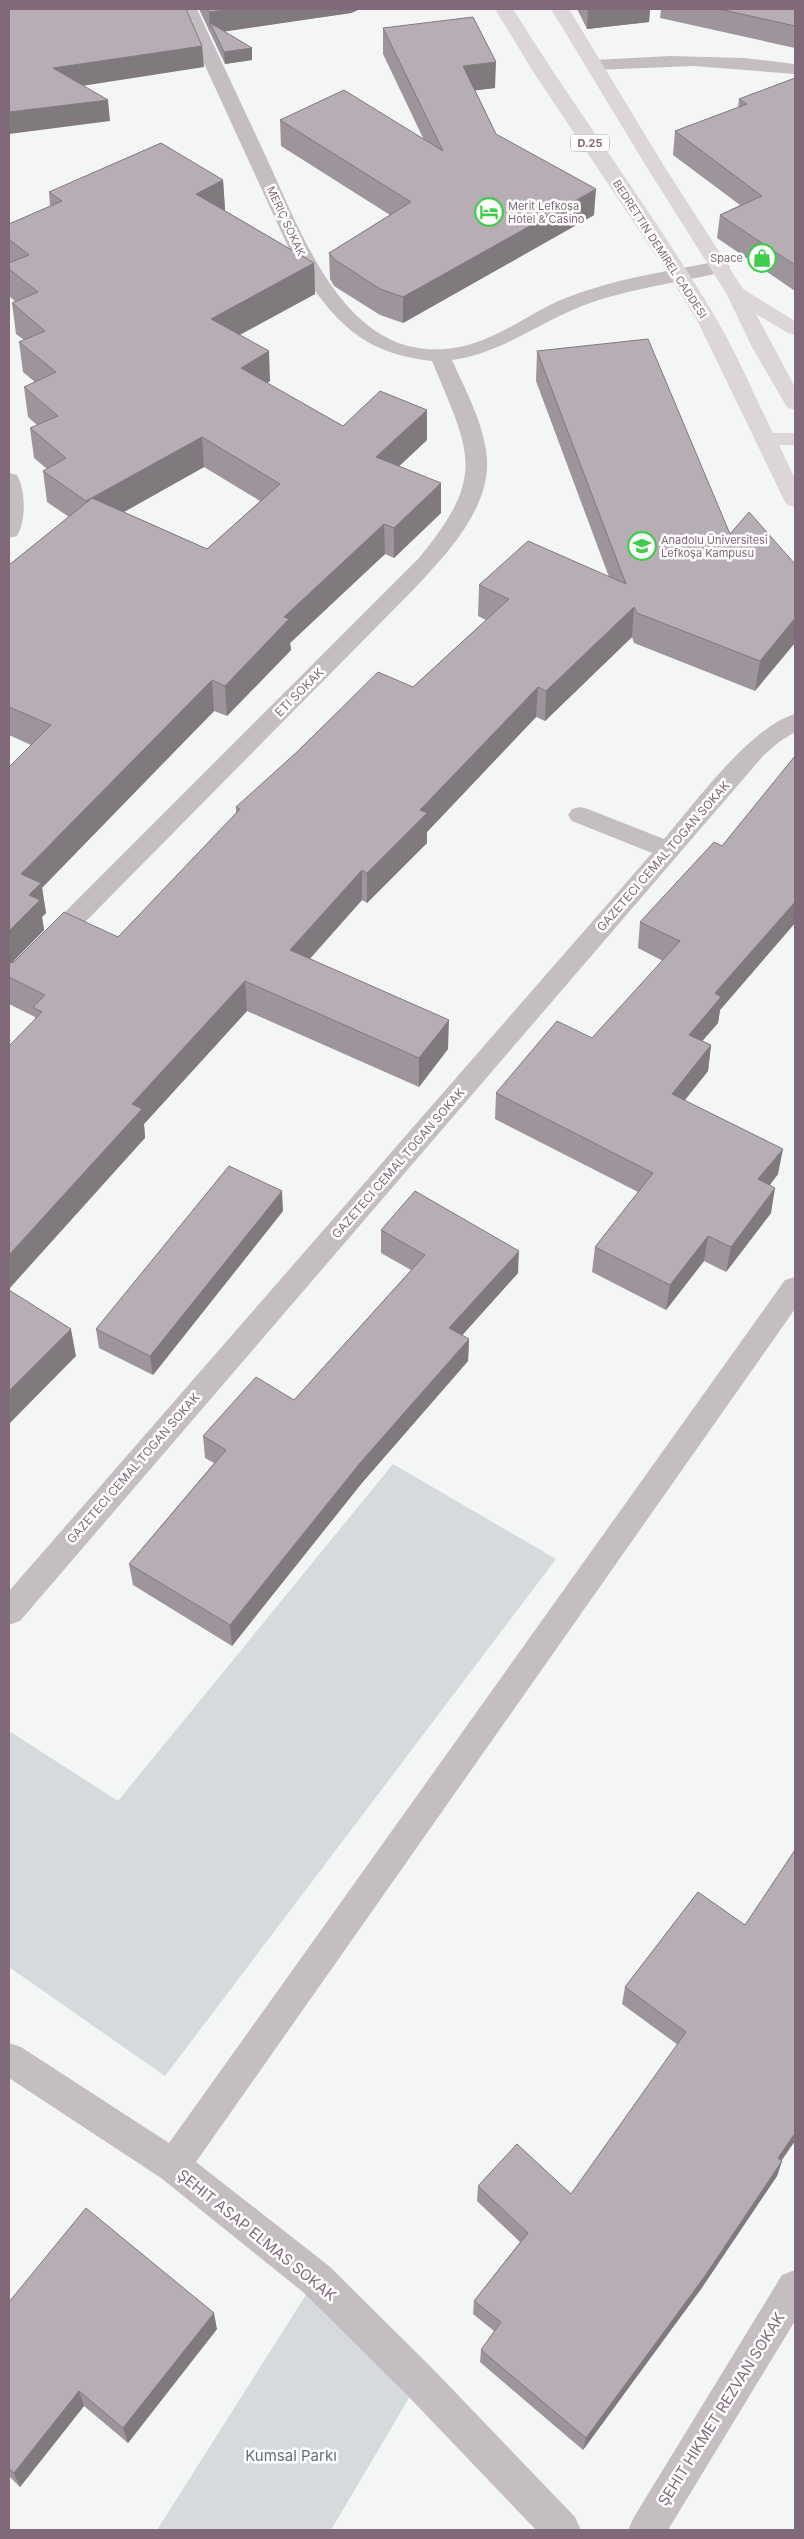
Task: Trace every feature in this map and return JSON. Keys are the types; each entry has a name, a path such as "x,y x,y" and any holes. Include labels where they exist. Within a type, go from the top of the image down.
{"main road":[{"name":"BEDRETTIN DEMIREL CADDESI","path":"504,9 543,73 679,275 708,322 795,500"},
{"path":"560,9 655,166 736,293 762,346 795,404"},
{"path":"736,293 795,329"},
{"path":"755,416 795,415"},
{"path":"766,439 795,439"}],"street":[{"name":"MERIÇ SOKAK","path":"188,9 306,264 328,298 364,334 382,344 410,353 440,355 471,351 551,311 599,293 720,267"},
{"path":"594,64 646,60 718,60 795,68"},
{"name":"ETI SOKAK","path":"9,983 111,877 296,696 433,556 468,504 476,479 472,432 440,355"},
{"path":"9,480 12,495 12,516 9,531"},
{"name":"GAZETECI CEMAL TOGAN SOKAK","path":"9,1612 755,750 771,736 795,722"},
{"path":"580,815 669,851"},
{"path":"173,2166 795,1288"},
{"name":"ŞEHIT ASAP ELMAS SOKAK","path":"9,2059 173,2166 316,2279 419,2381 562,2530"},
{"path":"647,2530 795,2288"}],"green space":[{"path":"393,1464 556,1559 165,2076 9,1967 9,1731 118,1801"},
{"name":"Kumsal Parkı","path":"316,2279 419,2381 331,2530 157,2530"}],"building":[{"path":"9,9 186,9 202,46 53,68 108,100 9,112"},
{"path":"207,9 233,9 209,12"},
{"path":"719,9 795,9 795,26"},
{"path":"473,17 496,62 463,66 496,134 596,189 403,297 380,289 334,259 329,253 411,202 280,120 344,90 443,151 383,28"},
{"path":"210,23 212,24 252,48 224,52"},
{"path":"795,78 795,265 720,215 762,196 675,131 747,104 739,99"},
{"path":"161,143 223,180 196,194 314,263 211,319 269,351 241,368 343,426 380,391 427,410 376,457 441,483 394,528 384,524 284,617 289,619 225,686 212,680 21,874 41,883 29,895 40,900 9,931 9,767 51,725 9,707 9,565 92,498 207,549 280,484 202,437 86,501 43,471 66,458 30,428 58,416 24,387 56,372 19,342 45,331 12,303 38,292 9,269 9,263 29,255 9,239 9,224 62,201 49,192"},
{"path":"648,339 730,534 749,512 795,564 795,618 760,661 637,613 634,607 546,691 538,687 420,810 427,813 367,873 362,870 290,950 449,1020 419,1058 245,981 132,1104 142,1109 9,1255 9,1046 42,1012 33,1007 45,995 9,977 9,963 14,962 64,912 118,937 240,809 236,807 298,751 378,672 413,687 509,599 479,585 528,541 626,584 537,351"},
{"path":"795,756 795,902 715,993 721,997 689,1035 711,1045 672,1094 783,1149 758,1179 775,1188 731,1247 708,1236 670,1285 595,1247 653,1173 496,1093 557,1021 592,1038 680,941 640,922 714,842 722,846"},
{"path":"229,1166 282,1191 150,1356 96,1329"},
{"path":"415,1191 519,1251 449,1328 469,1339 360,1463 230,1625 129,1564 226,1450 203,1436 256,1377 294,1400 425,1255 381,1230"},
{"path":"9,1290 71,1329 9,1391"},
{"path":"795,1850 795,2133 778,2158 782,2161 705,2276 586,2438 481,2350 501,2322 474,2301 528,2233 478,2186 517,2144 571,2194 686,2032 625,1987 698,1892 745,1925"},
{"path":"86,2208 214,2313 123,2428 79,2391 14,2473 9,2469 9,2302"}],"place":[{"name":"Merit Lefkoşa Hotel & Casino","path":"489,212"},
{"name":"Space","path":"762,258"},
{"name":"Anadolu Üniversitesi Lefkoşa Kampusu","path":"642,546"}]}
